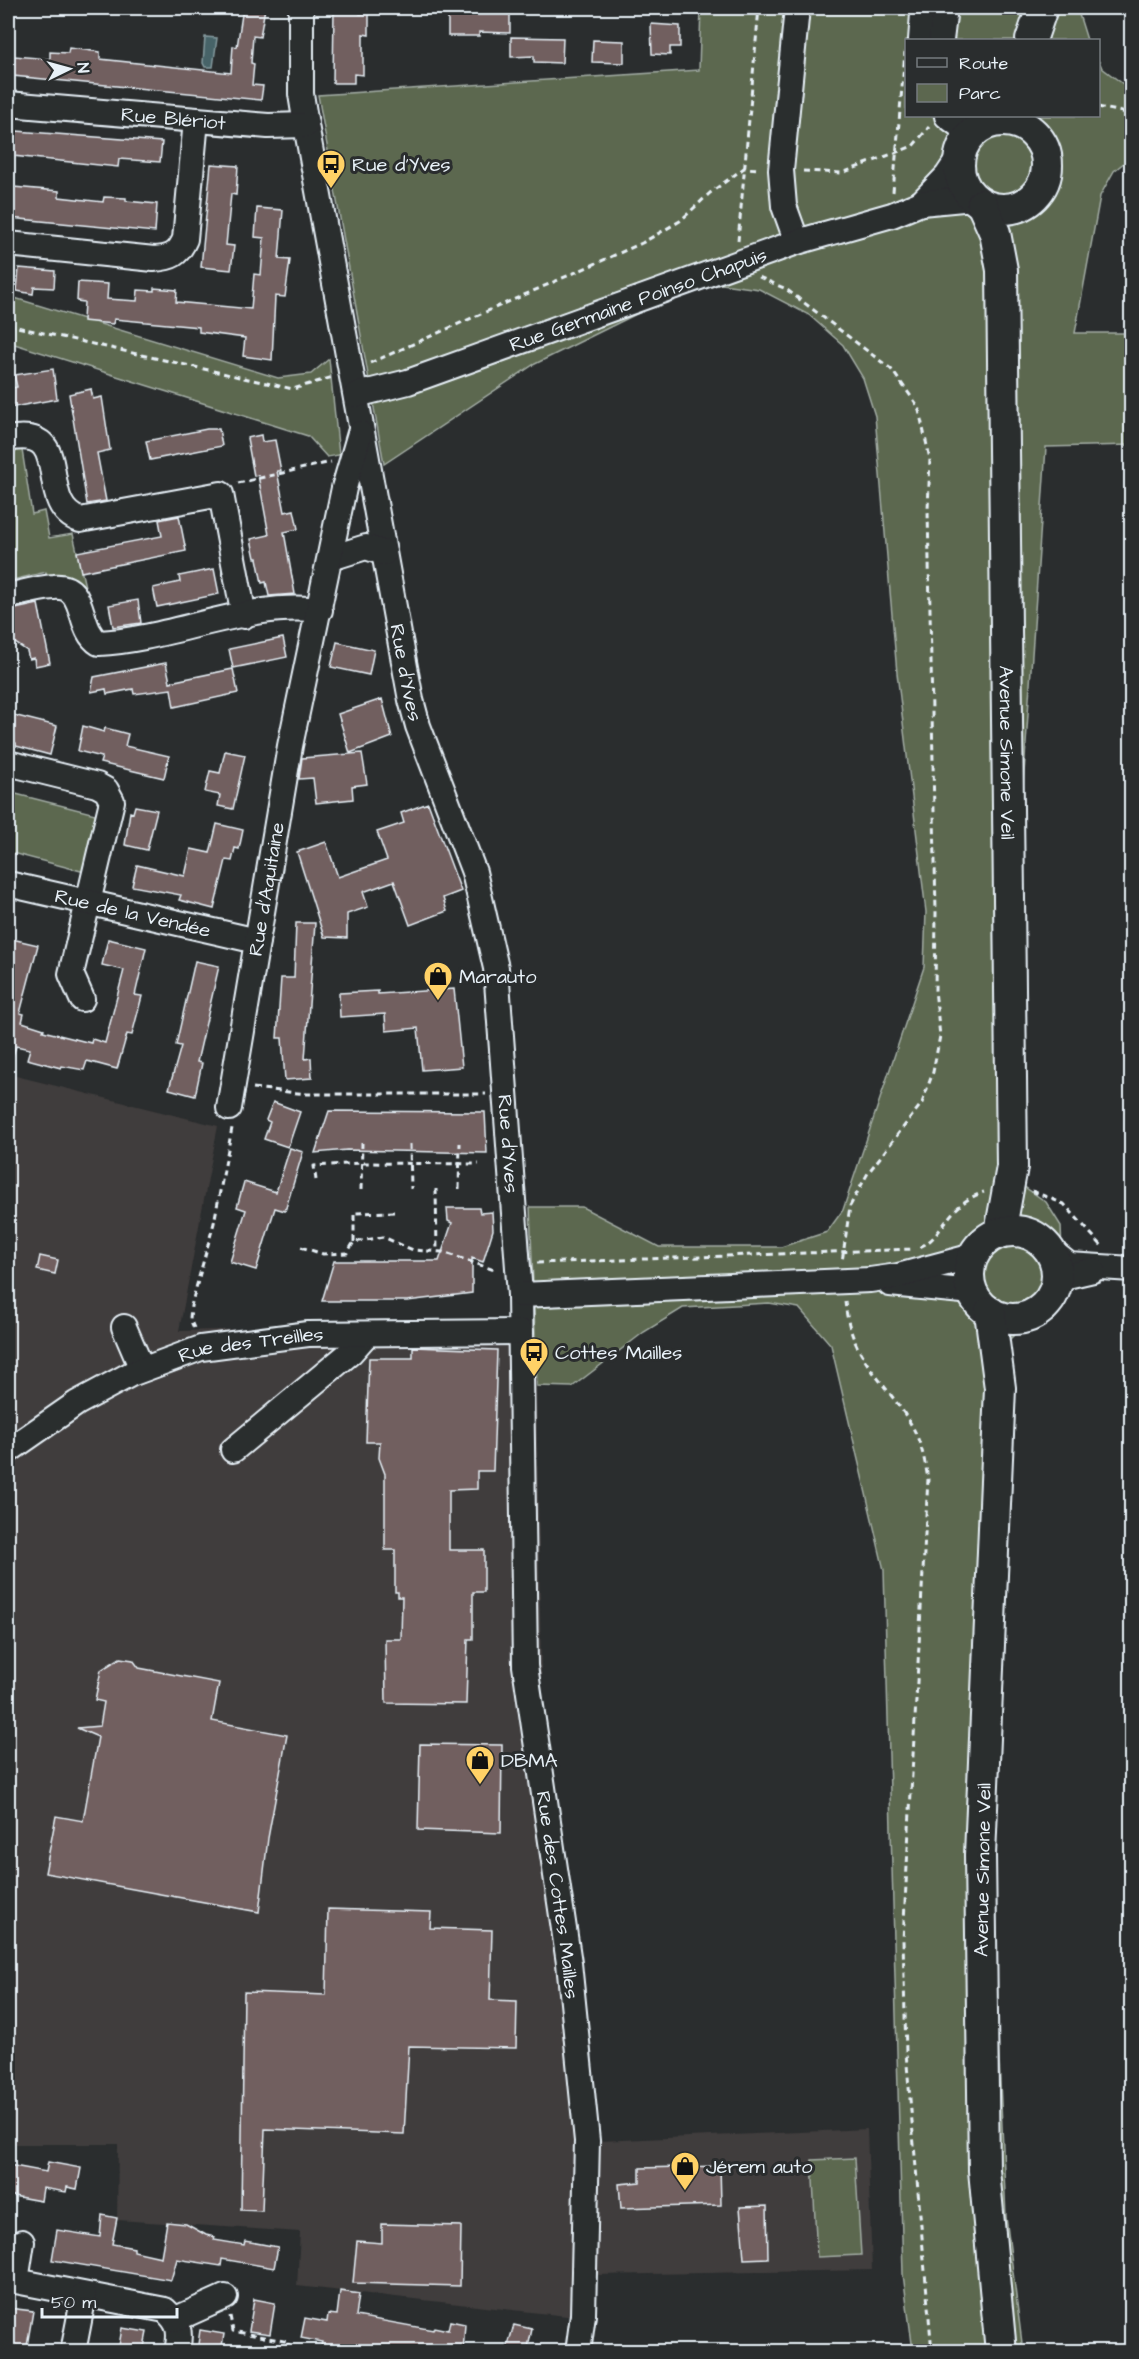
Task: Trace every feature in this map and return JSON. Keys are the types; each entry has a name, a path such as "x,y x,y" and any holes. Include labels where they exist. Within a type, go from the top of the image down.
{"main road":[{"path":"1015,122 1032,124 1045,150 1047,171 1040,190 1024,204 1009,241 1002,270 995,233 978,201 961,180 979,133 1015,122"},
{"path":"978,201 1000,209 1024,204"},
{"name":"Avenue Simone Veil","path":"1000,1233 1012,1181 1002,270"},
{"path":"981,1302 1005,1318 1016,1319 1034,1313 1044,1306 1056,1286 1057,1270 1023,1212 1012,1181"},
{"path":"1000,1388 981,1302 969,1274 973,1256 988,1239 1000,1233 1023,1232 1042,1243"},
{"path":"1000,1388 1012,1356 1034,1313"},
{"name":"Avenue Simone Veil","path":"1000,1388 980,1866 984,2169 1001,2352"}],"street":[{"name":"Rue d'Yves","path":"300,8 301,94 413,708 474,872 496,968 521,1332"},
{"path":"797,8 781,170 784,206 797,242"},
{"path":"917,39 934,15 941,39"},
{"name":"Rue Blériot","path":"8,104 268,126 306,124"},
{"path":"940,119 979,133"},
{"path":"8,244 154,259 168,259 180,252 185,239 196,120"},
{"name":"Rue Germaine Poinso Chapuis","path":"921,203 947,176 979,133"},
{"name":"Rue Germaine Poinso Chapuis","path":"356,395 408,382 738,262 797,242 892,215 921,203 978,201"},
{"name":"Rue d'Aquitaine","path":"230,1108 290,746 351,461 361,431"},
{"path":"8,439 23,436 34,437 45,445 50,458 58,500 63,510 80,520 224,487 244,616"},
{"path":"336,528 360,518 378,523"},
{"path":"331,558 366,547 384,553"},
{"path":"8,596 54,586 66,588 74,593 79,602 85,628 91,638 99,643 244,616 301,608 320,610"},
{"path":"8,763 97,785 106,790 112,801 71,974 82,999"},
{"name":"Rue de la Vendée","path":"8,884 257,941"},
{"path":"1042,1243 1069,1265 1106,1259 1131,1269"},
{"path":"518,1279 870,1280 973,1256"},
{"path":"1056,1286 1067,1276 1106,1259"},
{"path":"870,1280 981,1302"},
{"path":"124,1328 142,1369"},
{"name":"Rue des Treilles","path":"8,1451 77,1403 142,1369 201,1348 279,1336 521,1332"},
{"name":"Rue des Cottes Mailles","path":"521,1332 525,1666 569,1963 587,2141 583,2315 578,2352"},
{"path":"232,1450 351,1352 367,1334"},
{"path":"22,2242 16,2282 155,2306 176,2319 180,2332 177,2352"},
{"path":"73,2352 84,2295"},
{"path":"176,2319 225,2297"}],"path":[{"path":"759,8 738,262 743,272 786,290 891,369 918,406 930,459 928,510 936,901 935,990 940,1036 933,1072 922,1103 868,1173 850,1206 842,1252 847,1325 858,1351 912,1426 923,1452 928,1479 903,1940 906,2053 932,2352"},
{"path":"892,215 895,152 905,92"},
{"path":"1100,107 1131,114"},
{"path":"8,325 293,389 351,371 642,243 680,220 710,192 744,168 842,174 913,146 940,119"},
{"path":"224,487 330,462 351,461"},
{"path":"234,1083 296,1094 505,1093"},
{"path":"201,1348 189,1313 216,1213 233,1121 230,1108"},
{"path":"361,1190 363,1143"},
{"path":"459,1189 460,1143"},
{"path":"410,1144 411,1189"},
{"path":"316,1180 314,1166 362,1163 479,1164"},
{"path":"354,1242 375,1236 383,1237 413,1250 437,1251 518,1279 842,1252 917,1248 929,1243 947,1217 971,1196 1012,1181 1064,1204 1081,1220 1106,1259"},
{"path":"436,1189 437,1251"},
{"path":"301,1247 323,1254 347,1253 354,1242 354,1213 398,1212"},
{"path":"225,2297 233,2331 289,2342 287,2352"}],"shaded area":[{"path":"8,1074 218,1126 179,1331 535,1321 542,1718 581,1955 599,2141 867,2129 872,2270 597,2275 594,2319 297,2286 300,2232 117,2220 118,2144 8,2144"}],"green space":[{"path":"701,8 1077,8 1087,39 905,39 905,117 1100,117 1100,63 1102,68 1131,90 1131,157 1114,171 1100,196 1075,333 1131,333 1131,445 1046,447 997,1174 1020,1184 1046,1202 1061,1226 1062,1253 1044,1306 1010,1339 988,1396 994,1944 1006,2217 1023,2351 913,2351 903,2274 884,1570 831,1345 799,1308 769,1303 683,1308 644,1332 572,1387 537,1386 530,1207 582,1207 659,1247 781,1247 827,1232 843,1210 924,967 926,912 897,673 875,416 863,378 843,345 809,315 759,289 722,284 685,290 533,365 384,464 318,95 699,70"},
{"path":"8,296 278,378 311,374 329,359 339,455 327,457 308,436 8,342"},
{"path":"22,450 32,514 44,511 49,538 73,534 86,591 71,579 49,577 46,572 8,581 8,453"},
{"path":"8,792 99,815 85,872 8,852"},
{"path":"855,2158 861,2255 817,2257 812,2160"}],"water":[{"path":"205,37 217,38 213,67 205,67 203,63"}],"building":[{"path":"243,8 265,8 260,37 253,36 251,63 254,64 252,85 263,86 261,100 13,76 14,56 50,59 50,52 68,53 69,48 100,52 100,59 231,73 233,46 237,47"},
{"path":"334,9 360,10 360,14 369,13 369,35 363,34 363,75 354,74 354,83 333,83"},
{"path":"448,13 510,14 510,33 479,32 479,36 448,36"},
{"path":"651,24 680,26 680,47 670,47 670,55 652,54"},
{"path":"511,37 563,38 562,63 534,62 534,56 511,57"},
{"path":"593,40 624,41 624,63 592,62"},
{"path":"16,131 162,142 160,162 119,159 118,167 13,156"},
{"path":"211,164 238,166 236,195 231,194 226,245 234,246 231,270 201,267"},
{"path":"13,187 59,191 59,197 103,202 104,197 126,198 126,201 157,204 155,232 10,218"},
{"path":"257,208 283,210 279,259 290,260 285,297 275,296 272,360 243,356 245,338 199,332 199,327 114,319 113,324 83,321 84,302 77,301 78,282 108,284 107,299 137,301 138,290 154,291 154,288 177,290 176,302 251,309 254,274 261,275 264,238 255,237"},
{"path":"19,268 55,271 54,288 34,287 33,294 17,291"},
{"path":"53,369 57,399 8,408 8,389 17,387 14,375"},
{"path":"91,389 93,399 102,397 110,450 97,453 106,501 87,504 69,394"},
{"path":"207,429 219,429 222,446 150,460 146,441"},
{"path":"261,435 262,442 275,440 281,471 277,471 285,512 294,510 298,529 284,532 295,594 269,596 266,582 262,583 257,558 255,558 251,539 269,535 258,475 254,476 247,438"},
{"path":"179,516 186,551 81,572 77,552 162,536 159,520"},
{"path":"214,569 219,594 157,607 153,588 180,582 179,576"},
{"path":"138,600 141,623 113,627 109,605"},
{"path":"38,604 50,663 35,666 34,658 29,659 27,651 8,638 8,628 15,626 11,610"},
{"path":"283,638 287,657 233,668 229,649"},
{"path":"337,642 374,650 369,675 331,667"},
{"path":"166,663 170,682 233,669 238,693 174,707 171,689 134,694 133,689 107,694 106,689 91,692 94,677"},
{"path":"382,699 392,737 350,753 338,714"},
{"path":"13,715 57,726 50,755 16,746 16,743 8,741"},
{"path":"83,726 104,732 105,728 128,734 125,746 169,756 164,778 100,763 102,757 78,751"},
{"path":"225,751 245,755 233,809 218,806 220,795 205,792 210,771 220,773"},
{"path":"362,753 367,784 352,786 353,799 316,803 313,778 299,779 302,758"},
{"path":"428,803 461,891 443,898 447,911 410,925 394,881 363,892 368,907 347,914 347,938 324,937 297,852 326,842 338,877 387,860 377,832 404,823 401,813"},
{"path":"135,806 157,810 147,850 125,845 130,812 133,813"},
{"path":"217,824 243,830 239,849 235,848 232,861 226,860 214,909 179,900 181,895 132,886 137,865 185,876 191,849 210,853"},
{"path":"296,923 315,923 305,1059 311,1058 312,1078 285,1080 282,1038 277,1038 281,978 294,978"},
{"path":"12,939 38,945 20,1013 24,1014 22,1022 44,1029 43,1031 91,1043 92,1039 105,1043 124,970 102,965 108,939 146,948 135,995 142,996 132,1035 127,1034 117,1069 87,1061 84,1070 62,1066 61,1068 27,1059 30,1049 16,1046 12,1058 8,1057 8,960"},
{"path":"195,961 219,966 197,1062 202,1063 195,1096 169,1089 181,1046 176,1045"},
{"path":"454,989 462,1067 422,1070 418,1028 386,1031 385,1014 340,1017 339,993 378,991 378,994"},
{"path":"273,1102 300,1112 288,1147 264,1139 270,1122 266,1120"},
{"path":"329,1111 485,1112 487,1153 347,1150 315,1153"},
{"path":"290,1148 303,1152 285,1211 275,1208 256,1270 230,1262 246,1210 237,1207 244,1182 276,1192"},
{"path":"447,1208 479,1208 480,1213 492,1212 493,1230 483,1262 472,1258 472,1293 407,1301 322,1301 334,1261 439,1261 452,1223 448,1221"},
{"path":"40,1256 58,1260 55,1274 37,1270"},
{"path":"413,1347 497,1350 493,1471 477,1471 477,1489 449,1490 449,1550 484,1550 484,1592 473,1592 473,1639 468,1639 466,1704 386,1703 385,1639 401,1639 402,1597 398,1597 398,1592 395,1592 395,1550 385,1550 385,1474 379,1458 380,1442 366,1442 369,1358 413,1358"},
{"path":"120,1658 133,1660 139,1668 219,1683 212,1721 287,1735 268,1838 259,1912 45,1873 56,1816 83,1821 98,1737 77,1728 100,1726 104,1702 95,1700 101,1670"},
{"path":"420,1744 502,1745 501,1833 418,1830"},
{"path":"328,1909 431,1912 430,1928 492,1930 490,2000 517,2001 516,2048 409,2046 404,2134 265,2129 262,2211 241,2210 244,1992 326,1995"},
{"path":"48,2162 81,2168 77,2189 67,2187 66,2192 43,2188 41,2201 8,2195 8,2165 46,2172"},
{"path":"720,2166 721,2205 621,2208 619,2184 640,2182 640,2168"},
{"path":"767,2206 768,2258 744,2259 740,2207"},
{"path":"102,2215 117,2218 112,2244 134,2248 134,2251 161,2257 167,2222 186,2224 206,2235 215,2237 214,2240 244,2245 245,2241 278,2247 274,2268 222,2259 221,2266 177,2259 171,2280 52,2260 57,2230 100,2237"},
{"path":"382,2224 461,2226 460,2286 353,2283 357,2241 382,2243"},
{"path":"340,2291 359,2294 356,2316 433,2330 434,2327 448,2330 450,2321 465,2324 463,2352 373,2352 343,2346 343,2349 321,2346 322,2342 301,2338 305,2318 327,2322 328,2314 337,2315"},
{"path":"254,2299 275,2303 270,2334 249,2331"},
{"path":"8,2308 33,2311 26,2352 8,2352"},
{"path":"514,2325 532,2329 527,2352 506,2352"},
{"path":"122,2328 147,2332 143,2352 118,2352"},
{"path":"200,2330 224,2334 221,2352 197,2352"}],"place":[{"name":"Rue d'Yves","path":"331,190"},
{"name":"Marauto","path":"438,1002"},
{"name":"Cottes Mailles","path":"534,1378"},
{"name":"DBMA","path":"480,1786"},
{"name":"Jérem auto","path":"685,2192"}]}
